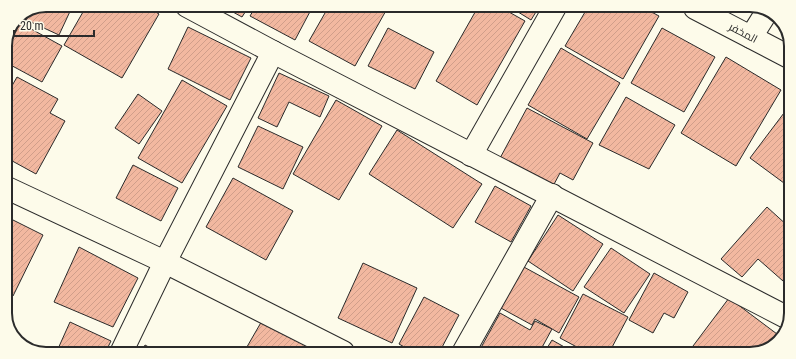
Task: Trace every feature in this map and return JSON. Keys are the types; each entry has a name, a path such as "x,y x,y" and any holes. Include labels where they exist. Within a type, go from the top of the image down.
{"street":[{"path":"198,12 471,155 552,195 784,316"},
{"path":"471,155 551,12"},
{"name":"المخفر","path":"703,12 784,54"},
{"path":"751,37 764,16"},
{"path":"124,347 165,262 273,52"},
{"path":"12,190 165,262 333,347"},
{"path":"466,347 552,195"}],"building":[{"path":"70,12 59,35 25,19 39,13"},
{"path":"83,12 156,12 159,14 122,78 64,45"},
{"path":"233,12 245,12 242,17"},
{"path":"252,12 310,12 295,40 250,16"},
{"path":"326,12 385,12 355,66 309,41"},
{"path":"475,12 509,12 525,21 477,105 436,81"},
{"path":"518,12 536,12 531,20"},
{"path":"585,12 652,12 659,16 623,79 565,46"},
{"path":"21,23 62,46 42,82 12,66 13,37"},
{"path":"188,27 251,58 230,100 168,69"},
{"path":"388,28 434,52 415,89 368,66"},
{"path":"662,28 715,57 684,112 631,83"},
{"path":"561,48 620,83 587,139 528,105"},
{"path":"726,57 781,90 736,166 681,133"},
{"path":"279,73 329,96 320,117 289,102 277,127 258,118"},
{"path":"17,77 58,99 50,113 65,121 36,174 12,161 12,86"},
{"path":"182,80 227,106 182,183 138,158"},
{"path":"138,94 162,111 139,144 115,128"},
{"path":"626,97 675,125 649,169 599,145"},
{"path":"336,100 382,126 339,200 293,174"},
{"path":"527,108 593,143 573,180 560,173 552,188 499,160"},
{"path":"784,113 784,183 750,158"},
{"path":"258,126 303,147 283,189 238,167"},
{"path":"397,130 482,184 453,228 369,174"},
{"path":"133,165 178,188 161,221 116,198"},
{"path":"233,178 293,211 266,260 206,227"},
{"path":"495,186 531,206 511,242 475,222"},
{"path":"767,207 784,222 783,281 758,259 742,277 721,259"},
{"path":"558,215 603,244 573,291 528,261"},
{"path":"12,220 43,235 12,296"},
{"path":"79,247 138,278 113,327 54,302"},
{"path":"611,248 650,274 624,313 584,287"},
{"path":"363,263 417,288 392,343 338,318"},
{"path":"522,266 579,297 559,333 535,319 532,325 499,307"},
{"path":"654,273 688,292 674,318 664,313 653,333 629,320"},
{"path":"583,294 628,317 612,347 577,347 560,338"},
{"path":"424,297 459,315 442,347 404,347 399,344"},
{"path":"729,298 777,334 765,344 759,346 692,347"},
{"path":"500,313 530,330 535,321 552,329 542,347 481,347"},
{"path":"263,319 306,344 304,347 247,347"},
{"path":"70,322 111,341 108,347 59,347"},
{"path":"552,340 564,347 548,347"}]}
